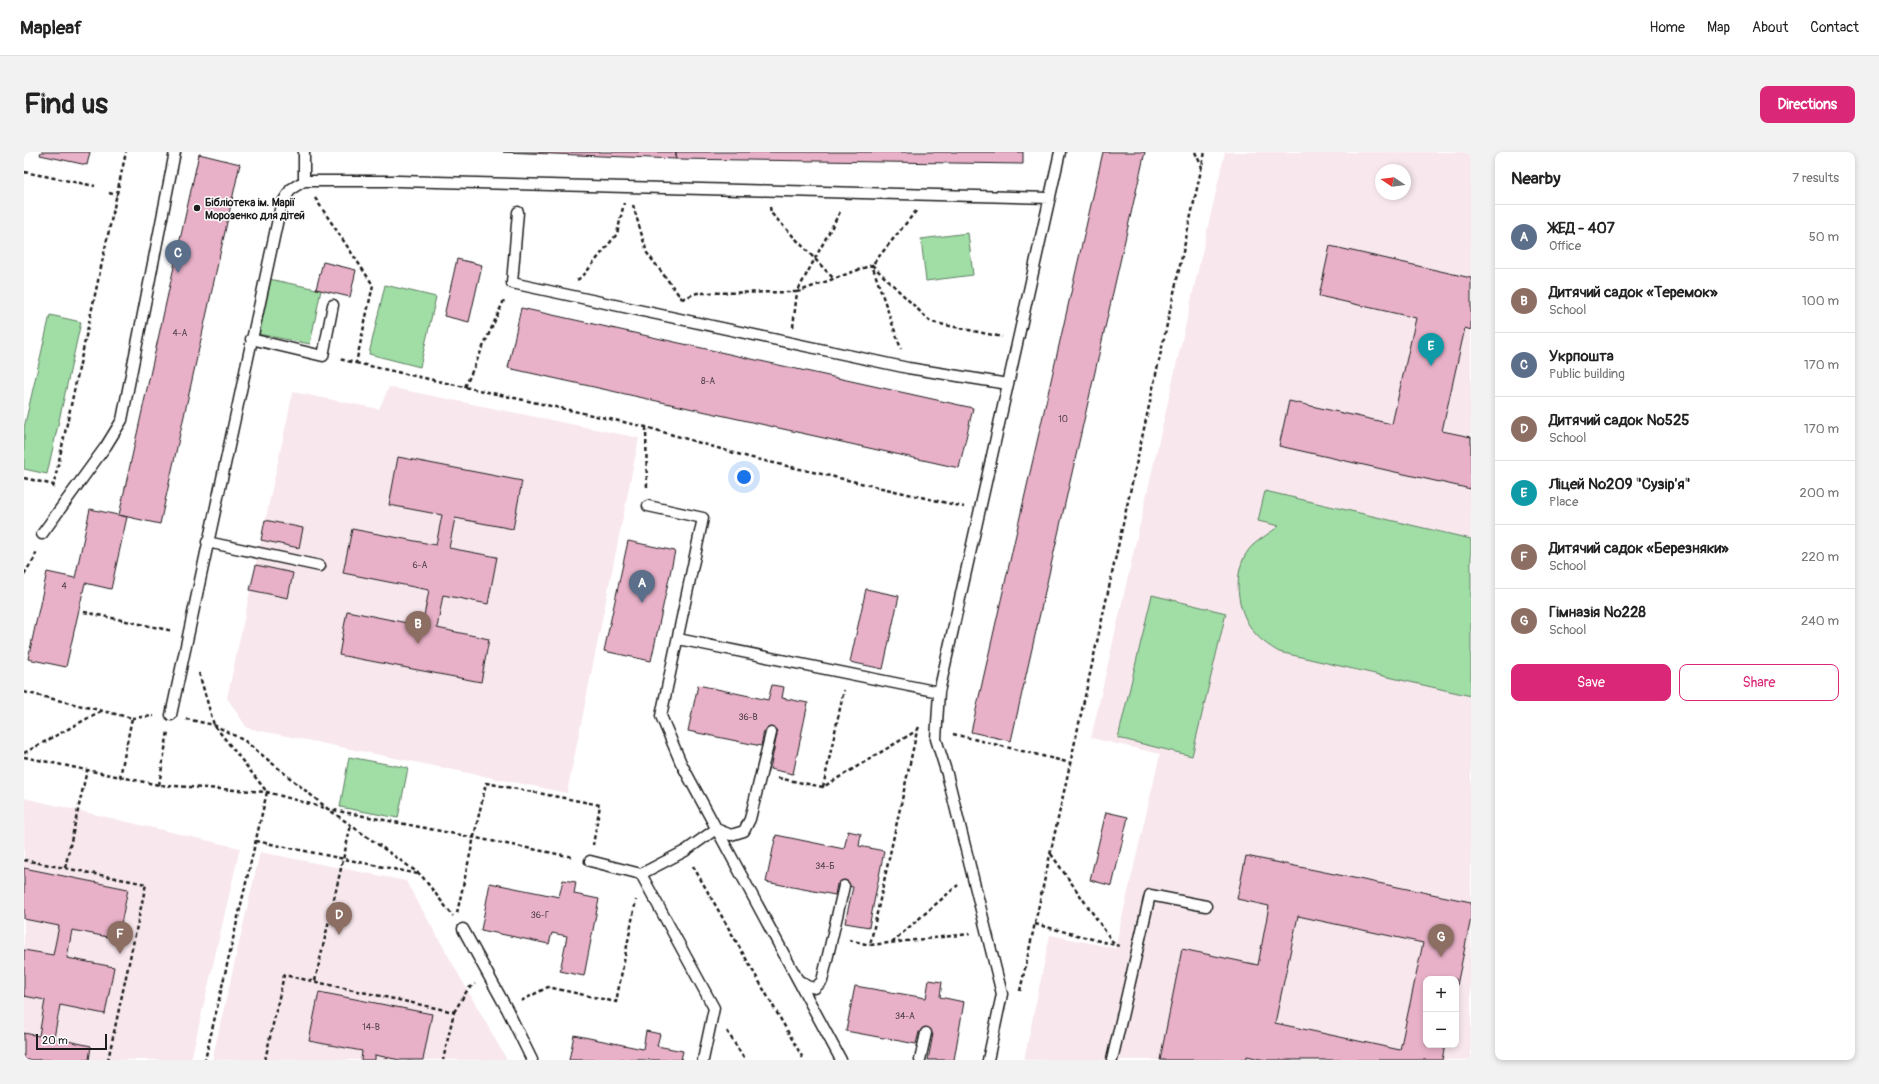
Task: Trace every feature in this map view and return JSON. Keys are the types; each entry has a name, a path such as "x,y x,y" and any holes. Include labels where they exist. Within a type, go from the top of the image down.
{"lane":[{"path":"42,534 106,446 122,420 175,152"},
{"path":"304,152 304,181"},
{"path":"988,1060 1002,994 947,774 936,739 939,692 1060,152"},
{"path":"171,715 187,634 281,205 291,189 304,181 398,181 1050,198"},
{"path":"518,212 512,283 908,368 1008,384"},
{"path":"251,339 323,356 334,305"},
{"path":"648,506 703,518 661,716 681,763 841,1060"},
{"path":"207,542 320,566"},
{"path":"678,639 939,692"},
{"path":"716,829 730,835 744,831 750,818 771,733"},
{"path":"590,861 641,874 685,851 716,829"},
{"path":"641,874 714,1008 703,1060"},
{"path":"798,980 807,986 815,988 822,981 844,886"},
{"path":"1112,1060 1150,895 1206,906"},
{"path":"463,929 507,1009 532,1060"},
{"path":"920,1060 926,1033"}],"path":[{"path":"52,492 126,152"},
{"path":"1195,152 1202,168"},
{"path":"1020,992 1205,152"},
{"path":"24,172 95,186"},
{"path":"304,181 373,285 356,362"},
{"path":"556,292 583,276 617,234 628,187"},
{"path":"628,187 646,253 699,323"},
{"path":"769,191 770,213 834,279"},
{"path":"109,193 117,195"},
{"path":"791,343 797,292 850,193"},
{"path":"682,299 697,293 797,292 872,265 930,195"},
{"path":"872,265 931,322 1018,340"},
{"path":"872,265 908,368"},
{"path":"465,387 512,283"},
{"path":"323,356 356,362 646,427 748,457 980,510"},
{"path":"646,427 648,506"},
{"path":"24,478 54,485"},
{"path":"24,574 34,559 42,534"},
{"path":"84,612 187,634"},
{"path":"198,672 214,725 267,792"},
{"path":"823,787 848,673"},
{"path":"24,692 132,718 171,715 214,725 245,742 328,809 421,875 456,919 474,837 486,784 600,805 590,861 474,837 328,809 267,792 159,785 24,757"},
{"path":"24,753 101,710"},
{"path":"159,785 171,715"},
{"path":"120,777 132,718"},
{"path":"870,945 917,731 920,724"},
{"path":"936,730 1071,763"},
{"path":"761,775 823,787 917,731"},
{"path":"65,868 87,770"},
{"path":"204,1060 267,792"},
{"path":"316,981 351,825"},
{"path":"256,841 421,875"},
{"path":"685,851 804,1060"},
{"path":"1050,854 1115,945"},
{"path":"24,860 146,884 108,1060"},
{"path":"892,943 971,872"},
{"path":"507,1009 548,987 616,1002 641,874"},
{"path":"1035,924 1137,951"},
{"path":"832,937 870,945 987,933"},
{"path":"265,1060 284,975 454,1012"},
{"path":"443,1060 454,1012 468,989 489,976"},
{"path":"714,1008 745,1060"}],"shaded area":[{"path":"1225,152 1471,152 1471,1060 1024,1060 1050,935 1115,948 1160,754 1091,738"},
{"path":"389,387 639,438 567,793 247,728 227,698 293,392 379,409"},
{"path":"24,798 240,848 191,1060 24,1060"},
{"path":"260,852 406,881 507,1060 212,1060"}],"green space":[{"path":"968,233 973,275 926,281 921,239"},
{"path":"269,279 321,290 310,344 258,334"},
{"path":"385,285 436,297 420,367 369,354"},
{"path":"50,315 81,322 47,474 24,469 24,428"},
{"path":"1265,491 1471,539 1471,696 1279,652 1260,639 1246,619 1239,597 1238,586 1239,574 1246,553 1259,540 1279,526 1258,521"},
{"path":"1152,595 1226,613 1192,756 1118,738"},
{"path":"349,757 408,768 398,818 340,807"}],"building":[{"path":"41,152 90,152 87,165 40,155"},
{"path":"503,152 676,152 676,159"},
{"path":"676,152 1023,152 1023,164 676,159"},
{"path":"1103,152 1145,152 1011,741 971,732"},
{"path":"199,154 240,164 160,524 119,515"},
{"path":"1330,246 1471,278 1471,330 1465,328 1442,431 1471,437 1471,489 1279,446 1289,401 1392,424 1416,318 1319,296"},
{"path":"457,259 482,265 469,322 444,316"},
{"path":"323,262 356,270 350,297 316,289"},
{"path":"521,308 973,408 959,468 508,368"},
{"path":"398,457 522,481 513,529 455,518 449,548 497,557 488,604 443,595 437,628 489,639 481,682 339,655 347,611 422,626 429,590 343,573 352,529 436,545 442,515 389,505"},
{"path":"90,509 127,517 111,589 85,583 66,667 28,659 47,572 75,578"},
{"path":"265,520 303,528 299,548 261,540"},
{"path":"628,541 675,551 651,661 604,651"},
{"path":"256,565 293,573 288,598 250,590"},
{"path":"866,589 899,596 883,669 850,662"},
{"path":"698,685 768,700 772,685 784,687 782,698 808,703 793,774 770,769 777,734 764,731 761,746 688,731"},
{"path":"1106,812 1128,817 1112,886 1090,880"},
{"path":"848,831 861,834 859,846 884,851 869,927 845,923 853,887 837,884 835,895 766,882 776,835 844,849"},
{"path":"1246,856 1471,902 1471,918 1459,976 1423,976 1423,1048 1444,1048 1442,1060 1265,1060 1247,1056 1246,1060 1160,1060 1182,949 1258,965 1269,906 1237,899","holes":["1298,916 1423,943 1400,1050 1275,1023"]},
{"path":"24,868 128,889 118,939 72,930 67,958 114,967 105,1014 60,1005 54,1038 91,1046 89,1060 24,1060 24,1033 39,1036 45,1000 24,996 24,950 53,955 59,926 24,919"},
{"path":"563,880 576,882 574,894 599,899 584,976 560,971 567,936 552,933 549,944 481,930 490,883 559,897"},
{"path":"929,980 942,982 940,997 964,1002 954,1060 928,1060 933,1034 919,1032 916,1044 846,1031 855,986 926,998"},
{"path":"319,992 432,1014 423,1060 400,1060 375,1055 375,1060 361,1060 362,1051 309,1041"},
{"path":"646,1031 660,1034 657,1046 683,1051 681,1060 569,1060 574,1035 643,1049"}],"place":[{"name":"Бібліотека ім. Марії Морозенко для дітей","path":"197,208"},
{"name":"Укрпошта","path":"178,273"},
{"name":"Ліцей №209 \"Сузір'я\"","path":"1431,366"},
{"name":"ЖЕД - 407","path":"642,603"},
{"name":"Дитячий садок «Теремок»","path":"418,644"},
{"name":"Дитячий садок №525","path":"339,935"},
{"name":"Дитячий садок «Березняки»","path":"120,954"},
{"name":"Гімназія №228","path":"1441,957"}]}
